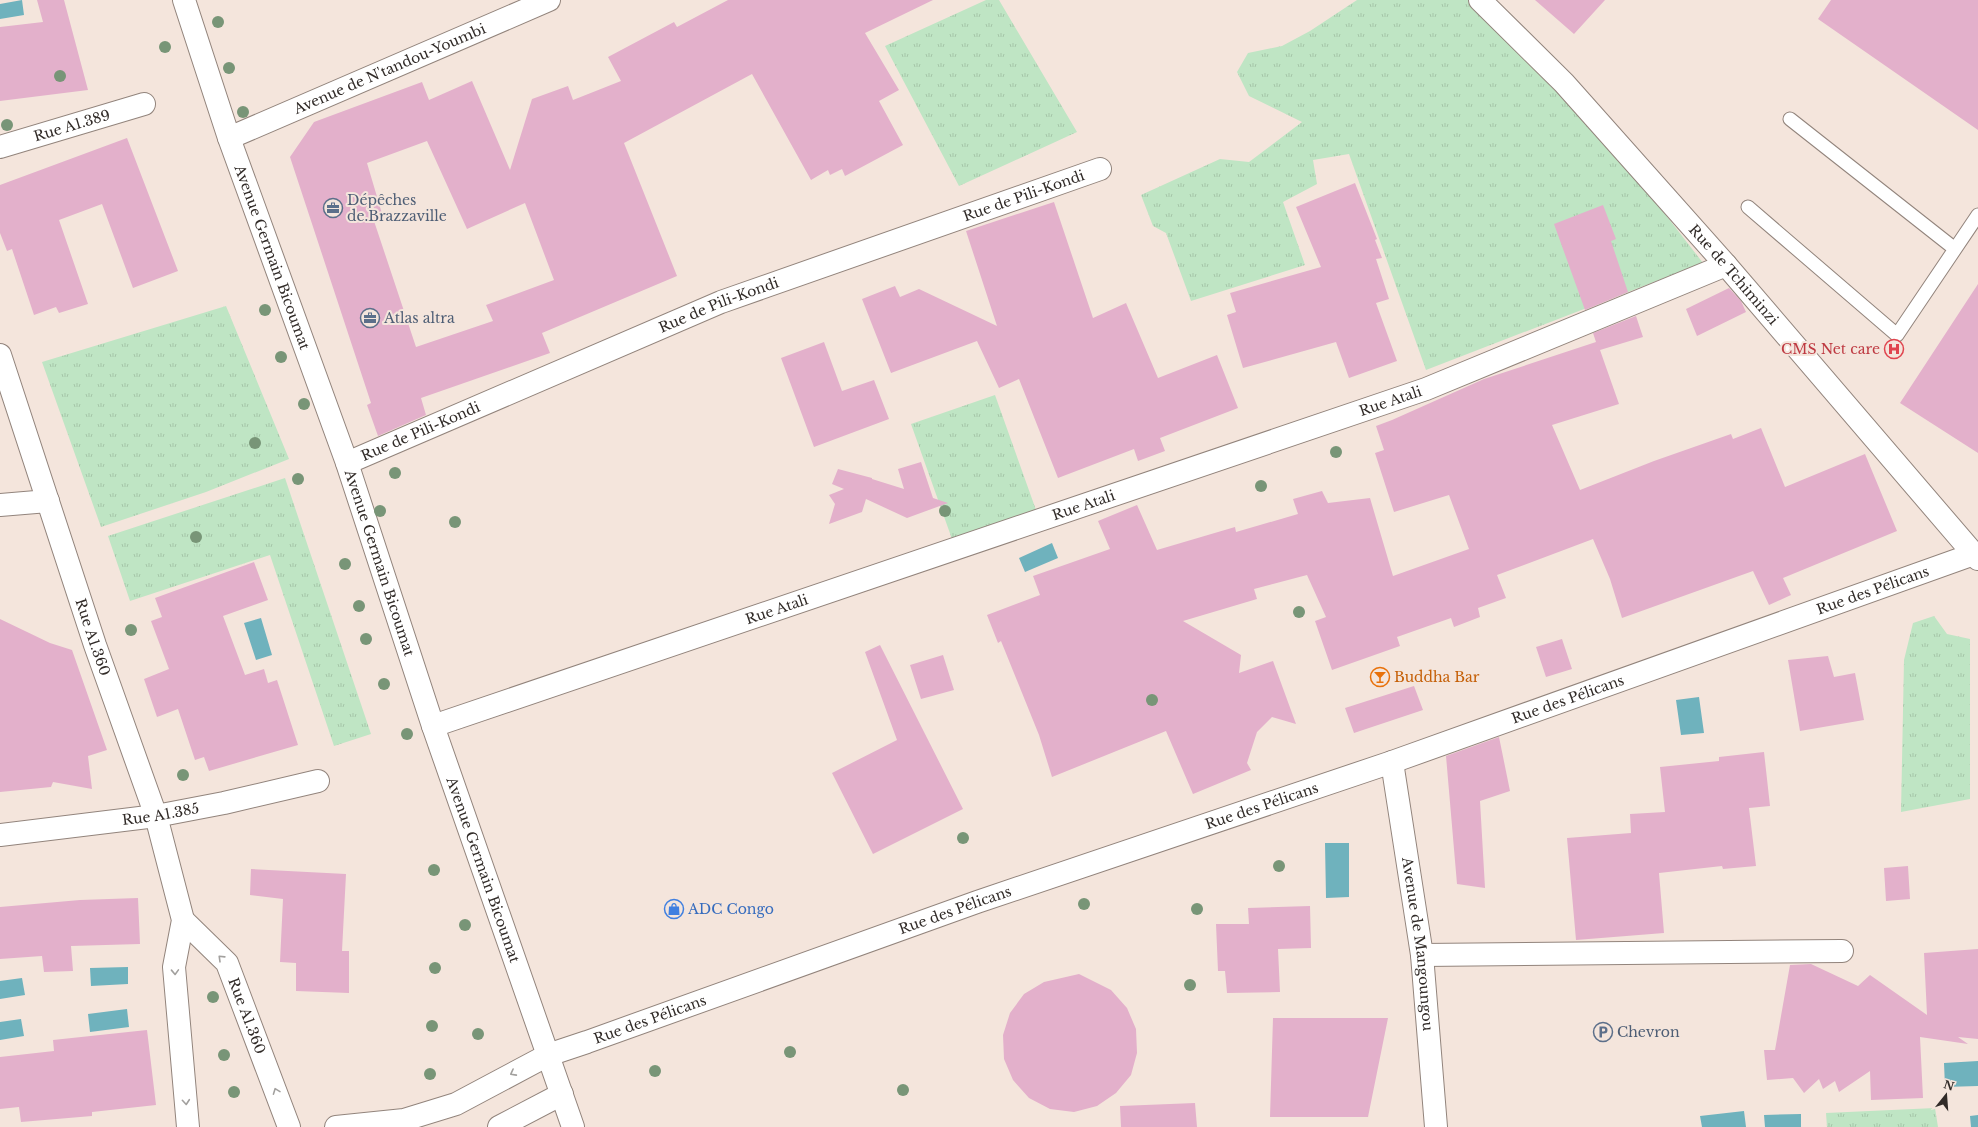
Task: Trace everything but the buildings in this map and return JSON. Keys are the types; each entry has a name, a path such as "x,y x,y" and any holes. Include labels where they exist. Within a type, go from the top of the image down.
{"street":[{"name":"Avenue Germain Bicoumat","path":"184,0 229,138 346,463 433,726 574,1127"},
{"name":"Avenue de N'tandou-Youmbi","path":"229,138 549,0"},
{"name":"Rue de Tchiminzi","path":"1480,0 1564,83 1726,265 1976,556"},
{"name":"Rue A1.389","path":"0,146 144,104"},
{"name":"Rue de Pili-Kondi","path":"346,463 721,302 1100,169"},
{"name":"Rue Atali","path":"433,726 1426,389 1726,265"},
{"name":"Rue A1.360","path":"0,355 95,645 156,816 182,920 174,967 188,1127"},
{"path":"0,505 48,500"},
{"name":"Rue des Pélicans","path":"336,1127 404,1120 456,1104 548,1054 586,1042 977,902 1392,762 1976,556"},
{"name":"Avenue de Mangoungou","path":"1392,762 1422,955 1436,1127"},
{"name":"Rue A1.385","path":"0,835 156,816 224,803 318,781"},
{"name":"Rue A1.360","path":"182,920 226,963 290,1127"},
{"path":"1422,955 1842,950"},
{"path":"499,1127 562,1094"}],"lane":[{"path":"1790,119 1955,249"},
{"path":"1748,207 1897,335 1978,215"}],"green space":[{"path":"986,0 999,0 1077,132 959,186 885,46"},
{"path":"1357,0 1474,0 1610,143 1703,263 1426,370 1349,154 1313,160 1317,184 1283,202 1305,265 1191,301 1166,233 1153,226 1141,195 1220,159 1249,162 1302,122 1249,96 1237,72 1248,53 1282,46 1310,31"},
{"path":"226,306 289,459 206,492 101,527 42,362"},
{"path":"995,395 1036,510 952,539 911,424"},
{"path":"285,478 371,734 334,746 270,555 130,601 108,536"},
{"path":"1934,616 1947,634 1970,639 1970,799 1901,812 1904,660 1913,623"},
{"path":"1935,1108 1938,1127 1827,1127 1826,1113"}],"water":[{"path":"22,0 24,15 0,19 0,4"},
{"path":"1052,543 1058,558 1025,572 1019,558"},
{"path":"261,618 272,655 256,660 244,623"},
{"path":"1699,697 1704,733 1681,735 1676,700"},
{"path":"1325,843 1349,843 1349,897 1326,898"},
{"path":"128,967 128,984 91,986 90,968"},
{"path":"22,978 25,995 0,999 0,981"},
{"path":"127,1009 129,1027 90,1032 88,1014"},
{"path":"21,1019 24,1036 0,1040 0,1022"},
{"path":"1978,1061 1978,1086 1945,1087 1944,1063"},
{"path":"1744,1111 1746,1127 1702,1127 1700,1116"},
{"path":"1801,1114 1801,1127 1765,1127 1764,1115"},
{"path":"1978,1115 1978,1127 1971,1127 1970,1116"}],"place":[{"name":"Dépêches de.Brazzaville","path":"333,208"},
{"name":"Atlas altra","path":"370,318"},
{"name":"CMS Net care","path":"1894,349"},
{"name":"Buddha Bar","path":"1380,677"},
{"name":"ADC Congo","path":"674,909"},
{"name":"Chevron","path":"1603,1032"}]}
